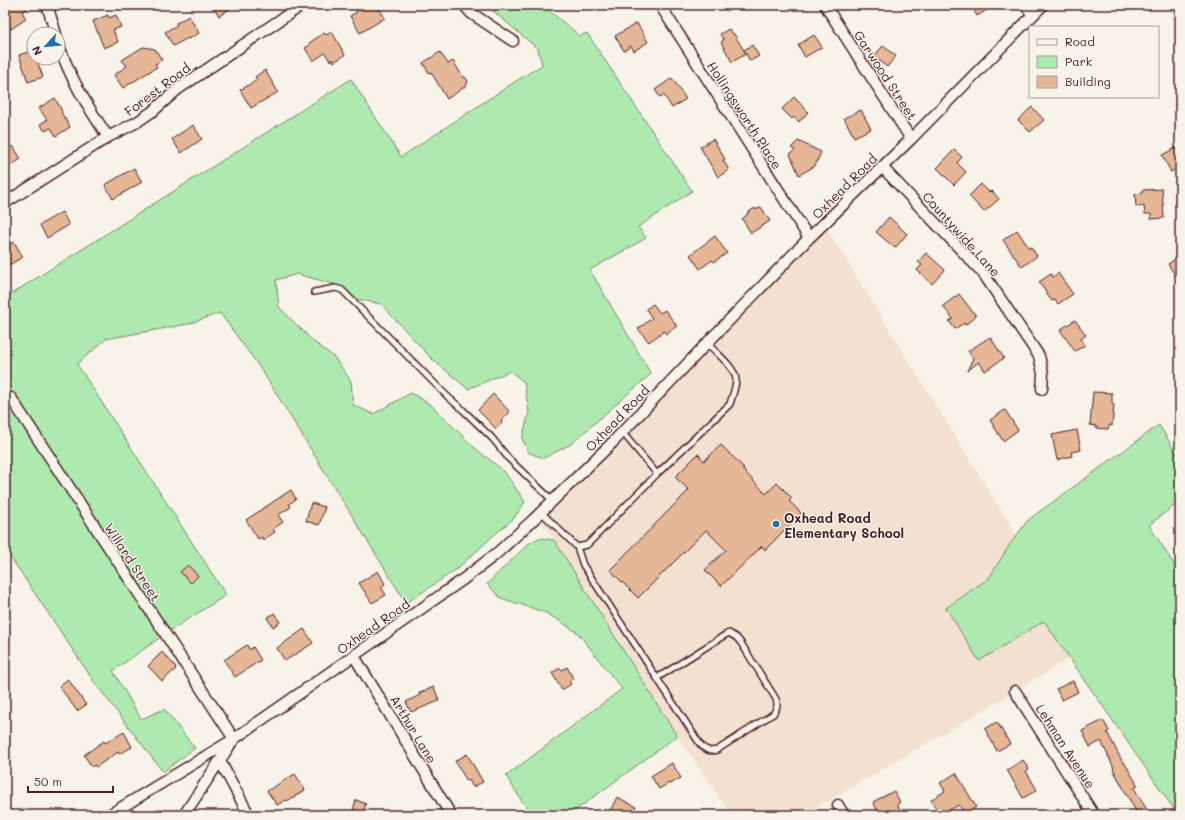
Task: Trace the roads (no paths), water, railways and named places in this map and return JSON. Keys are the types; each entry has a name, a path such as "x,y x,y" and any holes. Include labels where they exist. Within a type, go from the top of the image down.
{"street":[{"path":"47,5 54,26"},
{"name":"Forest Road","path":"5,203 108,137 137,122 153,111 190,80 302,5"},
{"path":"464,5 471,13 513,41"},
{"name":"Hollingsworth Place","path":"660,5 809,238"},
{"name":"Garwood Street","path":"826,5 911,139"},
{"path":"1026,5 1032,15"},
{"name":"Oxhead Road","path":"184,815 234,739 461,581 496,554 553,501 622,432 809,238 911,139 1043,5"},
{"path":"66,65 88,106 108,137"},
{"name":"Countywide Lane","path":"882,167 982,273 1039,356 1043,373 1042,389"},
{"name":"Willard Street","path":"11,398 234,739"},
{"name":"Arthur Lane","path":"354,656 451,815"},
{"name":"Lehman Avenue","path":"1015,691 1094,815"},
{"path":"109,815 234,739"},
{"path":"220,761 249,815"},
{"path":"838,805 844,815"}],"lane":[{"path":"314,292 335,288 342,290 448,398 463,410 492,438 509,459 553,501"},
{"path":"577,547 587,545 657,474 730,404 736,378 730,366 707,343"},
{"path":"622,432 657,474"},
{"path":"541,512 577,547 583,565 700,744 705,750 717,750 772,714 778,706 776,699 741,643 737,638 729,633 657,678"}],"place":[{"name":"Oxhead Road Elementary School","path":"776,524"}]}
